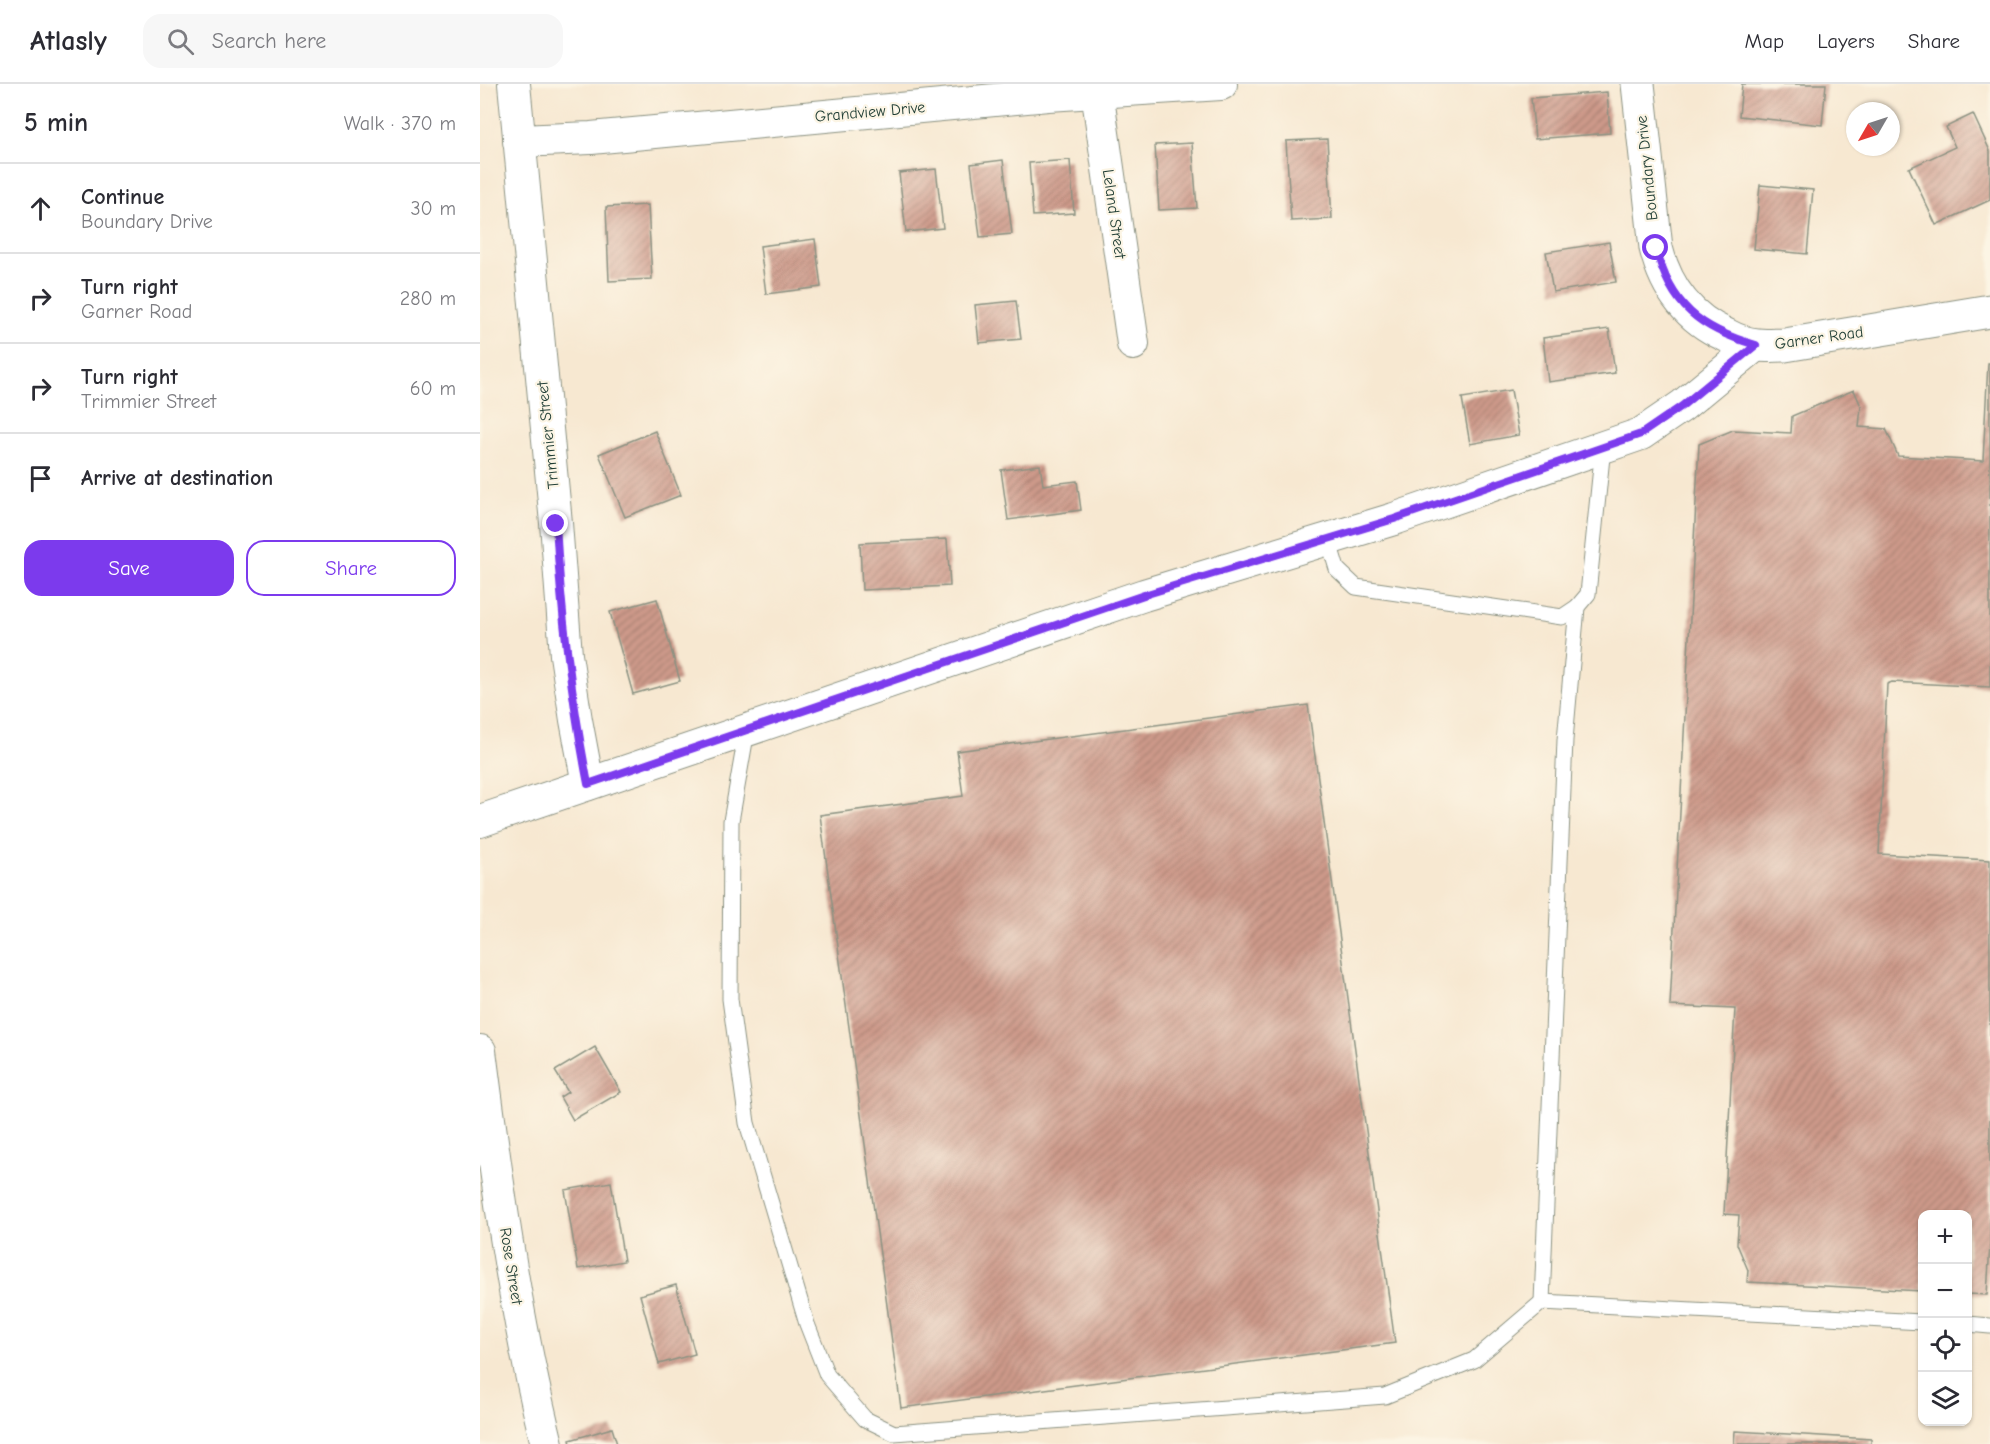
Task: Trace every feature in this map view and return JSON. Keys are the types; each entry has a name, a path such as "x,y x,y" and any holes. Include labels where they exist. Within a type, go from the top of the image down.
{"street":[{"name":"Trimmier Street","path":"514,84 556,524 566,655 588,784"},
{"name":"Grandview Drive","path":"519,141 591,138 1097,88 1221,84"},
{"name":"Boundary Drive","path":"1638,84 1656,248 1661,267 1672,291 1689,311 1709,328 1733,339 1756,345"},
{"name":"Leland Street","path":"1097,88 1133,344"},
{"name":"Garner Road","path":"480,821 1144,595 1394,519 1641,434 1660,423 1716,380 1756,345 1785,345 1990,311"},
{"name":"Rose Street","path":"480,1051 520,1323 530,1377 547,1444"}],"lane":[{"path":"1328,539 1337,569 1356,587 1562,616 1577,607 1588,594 1603,447"},
{"path":"1542,1302 1565,740 1577,607"},
{"path":"747,730 731,821 730,999 747,1122 807,1324 827,1375 865,1419 894,1433 1385,1396 1474,1360 1542,1302 1918,1322"},
{"path":"1972,1324 1990,1326"}],"building":[{"path":"1742,84 1826,84 1822,125 1739,116"},
{"path":"1607,92 1610,133 1535,139 1531,98"},
{"path":"1973,114 1990,151 1990,200 1936,225 1909,168 1955,147 1946,127"},
{"path":"1327,139 1332,219 1291,221 1286,141"},
{"path":"1192,143 1197,208 1159,210 1155,145"},
{"path":"1003,160 1012,234 980,237 971,164"},
{"path":"1070,160 1074,213 1033,216 1029,163"},
{"path":"936,169 943,228 906,232 899,173"},
{"path":"1760,185 1813,190 1807,254 1754,249"},
{"path":"648,205 652,279 609,281 606,207"},
{"path":"815,239 821,287 766,294 760,246"},
{"path":"1609,242 1616,282 1553,292 1546,252"},
{"path":"1016,301 1021,339 979,343 975,305"},
{"path":"1609,329 1615,373 1548,382 1543,338"},
{"path":"1988,363 1990,363 1990,687 1892,682 1887,684 1879,854 1990,860 1990,1244 1987,1295 1972,1294 1972,1210 1918,1210 1918,1291 1747,1282 1748,1270 1737,1244 1739,1215 1724,1214 1735,1009 1670,1006 1699,444 1733,430 1791,433 1792,416 1854,390 1861,406 1859,427 1886,429 1898,456 1983,461"},
{"path":"1511,390 1519,435 1470,444 1462,398"},
{"path":"655,431 681,495 625,517 599,454"},
{"path":"1040,465 1043,485 1077,481 1081,510 1008,520 1001,470"},
{"path":"947,539 950,586 862,590 860,543"},
{"path":"657,599 680,681 633,694 610,612"},
{"path":"1308,705 1395,1343 901,1408 820,815 963,796 957,751"},
{"path":"595,1047 621,1092 573,1120 560,1097 568,1092 555,1071"},
{"path":"611,1182 624,1261 578,1269 565,1190"},
{"path":"676,1285 695,1354 659,1364 640,1295"},
{"path":"612,1428 617,1444 571,1444 570,1440"},
{"path":"1735,1431 1871,1439 1871,1444 1734,1444"}],"route":[{"path":"556,524 566,655 588,784 1144,595 1394,519 1641,434 1660,423 1716,380 1756,345 1733,339 1709,328 1689,311 1672,291 1661,267 1656,248"}]}
